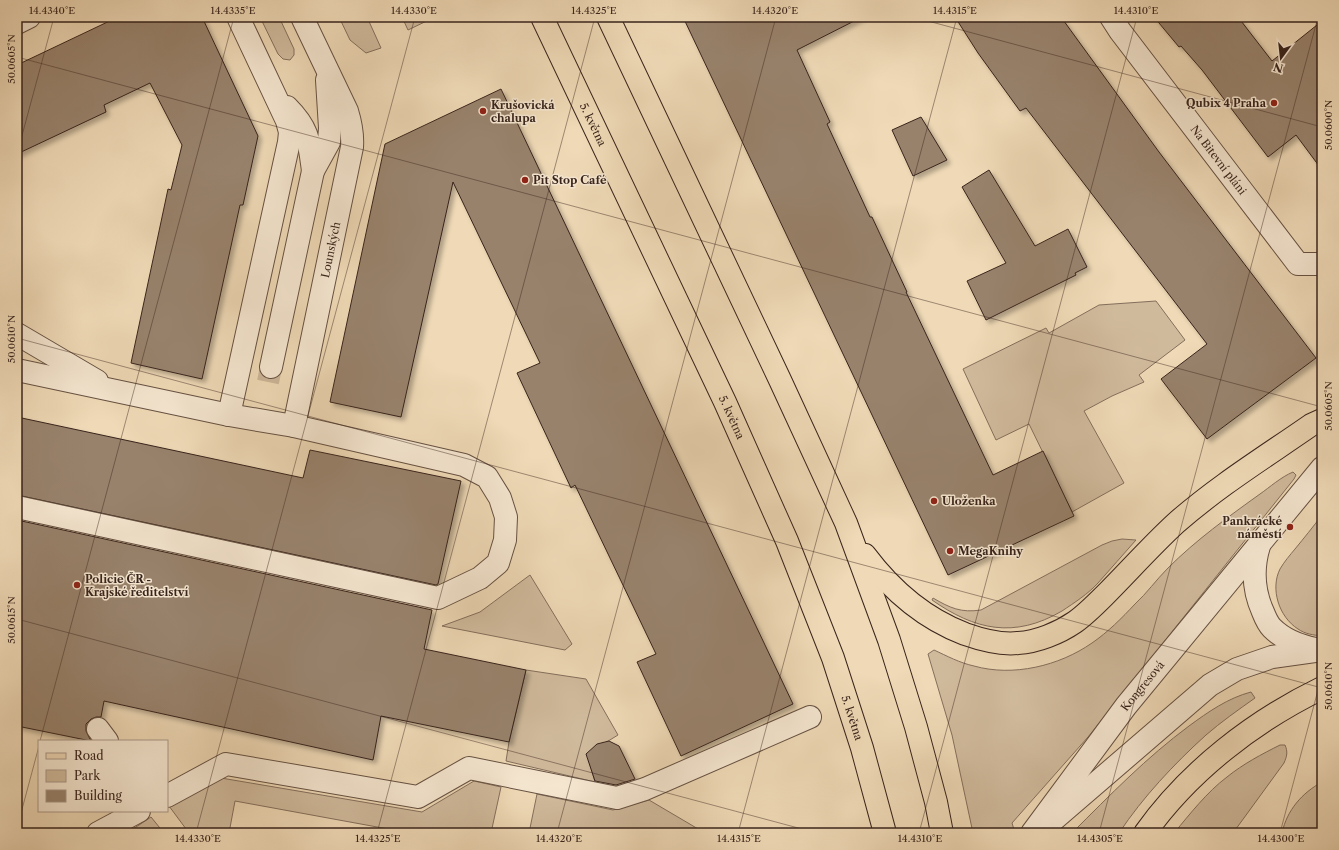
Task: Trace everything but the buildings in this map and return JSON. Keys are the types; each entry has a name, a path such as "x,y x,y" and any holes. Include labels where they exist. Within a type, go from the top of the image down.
{"main road":[{"name":"5. května","path":"542,17 721,395 787,542 833,658 862,748 885,833"},
{"path":"608,17 846,523 892,647 916,727 936,802 942,833"},
{"path":"846,523 860,548 877,571 896,592 938,622 981,640 1018,643 1037,640 1075,622 1112,588 1170,529 1219,488 1310,425 1322,420"},
{"path":"1145,833 1153,821 1179,792 1210,762 1246,733 1322,688"}],"street":[{"path":"17,23 29,17"},
{"path":"229,416 290,132 274,93 238,17"},
{"name":"Lounských","path":"294,426 352,147 353,136 347,111 302,17"},
{"name":"Na Bitevní pláni","path":"1111,17 1298,264 1322,264"},
{"path":"271,367 313,171 329,142 330,128 327,70"},
{"path":"274,93 303,125 309,139 313,171"},
{"path":"17,334 114,391"},
{"path":"17,370 229,416 294,426 464,464 487,477 500,498 506,517 506,540 498,563 480,578 438,598 17,507"},
{"path":"1322,468 1260,543 1254,571 1254,584 1258,601 1271,627 1281,635 1304,646 1322,650"},
{"name":"Kongresová","path":"1032,833 1126,706 1260,543"},
{"path":"1038,833 1210,685 1236,669 1272,657 1322,650"},
{"path":"168,795 226,764 418,797 469,768 617,798 646,789 810,717"},
{"path":"98,833 137,812"}],"green space":[{"path":"260,17 279,17 294,49 294,55 290,60 283,59 278,54"},
{"path":"339,17 367,17 381,48 366,53 350,40"},
{"path":"402,17 435,17 408,30"},
{"path":"1156,301 1185,340 1139,375 1144,382 1112,396 1084,411 1124,483 1072,512 1029,424 996,440 963,369 1046,328 1049,333 1099,305"},
{"path":"1293,472 1296,475 1294,479 1088,737 1012,823 1015,833 973,833 952,735 928,654 934,650 969,665 1004,670 1020,670 1065,658 1092,643 1115,625 1168,568 1201,538 1276,482"},
{"path":"1322,515 1322,636 1303,632 1291,624 1281,610 1276,594 1276,585 1280,569"},
{"path":"1122,539 1136,540 1094,587 1062,611 1044,620 1011,628 995,627 979,624 964,618 932,600 933,598 956,609 967,611 981,610 1102,545"},
{"path":"530,575 572,644 565,650 442,626 480,612"},
{"path":"526,670 586,679 618,735 587,754 595,782 506,761"},
{"path":"1251,692 1255,698 1212,730 1182,757 1149,794 1119,833 1072,833 1129,777 1173,738 1218,706"},
{"path":"1280,745 1285,745 1287,750 1284,763 1233,833 1174,833 1213,789 1233,772"},
{"path":"221,778 422,812 474,781 501,787 491,833 410,833 235,801 229,833 189,833 169,806"},
{"path":"1322,782 1322,833 1282,833 1284,825 1296,803 1308,791"},
{"path":"537,794 613,810 649,800 705,833 529,833"},
{"path":"151,817 164,833 127,833"}],"tunnel":[{"path":"268,382 271,367"}],"place":[{"name":"Qubix 4 Praha","path":"1274,103"},
{"name":"Krušovická chalupa","path":"483,111"},
{"name":"Pit Stop Café","path":"525,180"},
{"name":"Uloženka","path":"934,501"},
{"name":"Pankrácké náměstí","path":"1290,527"},
{"name":"MegaKnihy","path":"950,551"},
{"name":"Policie ČR - Krajské ředitelství","path":"77,585"}]}
